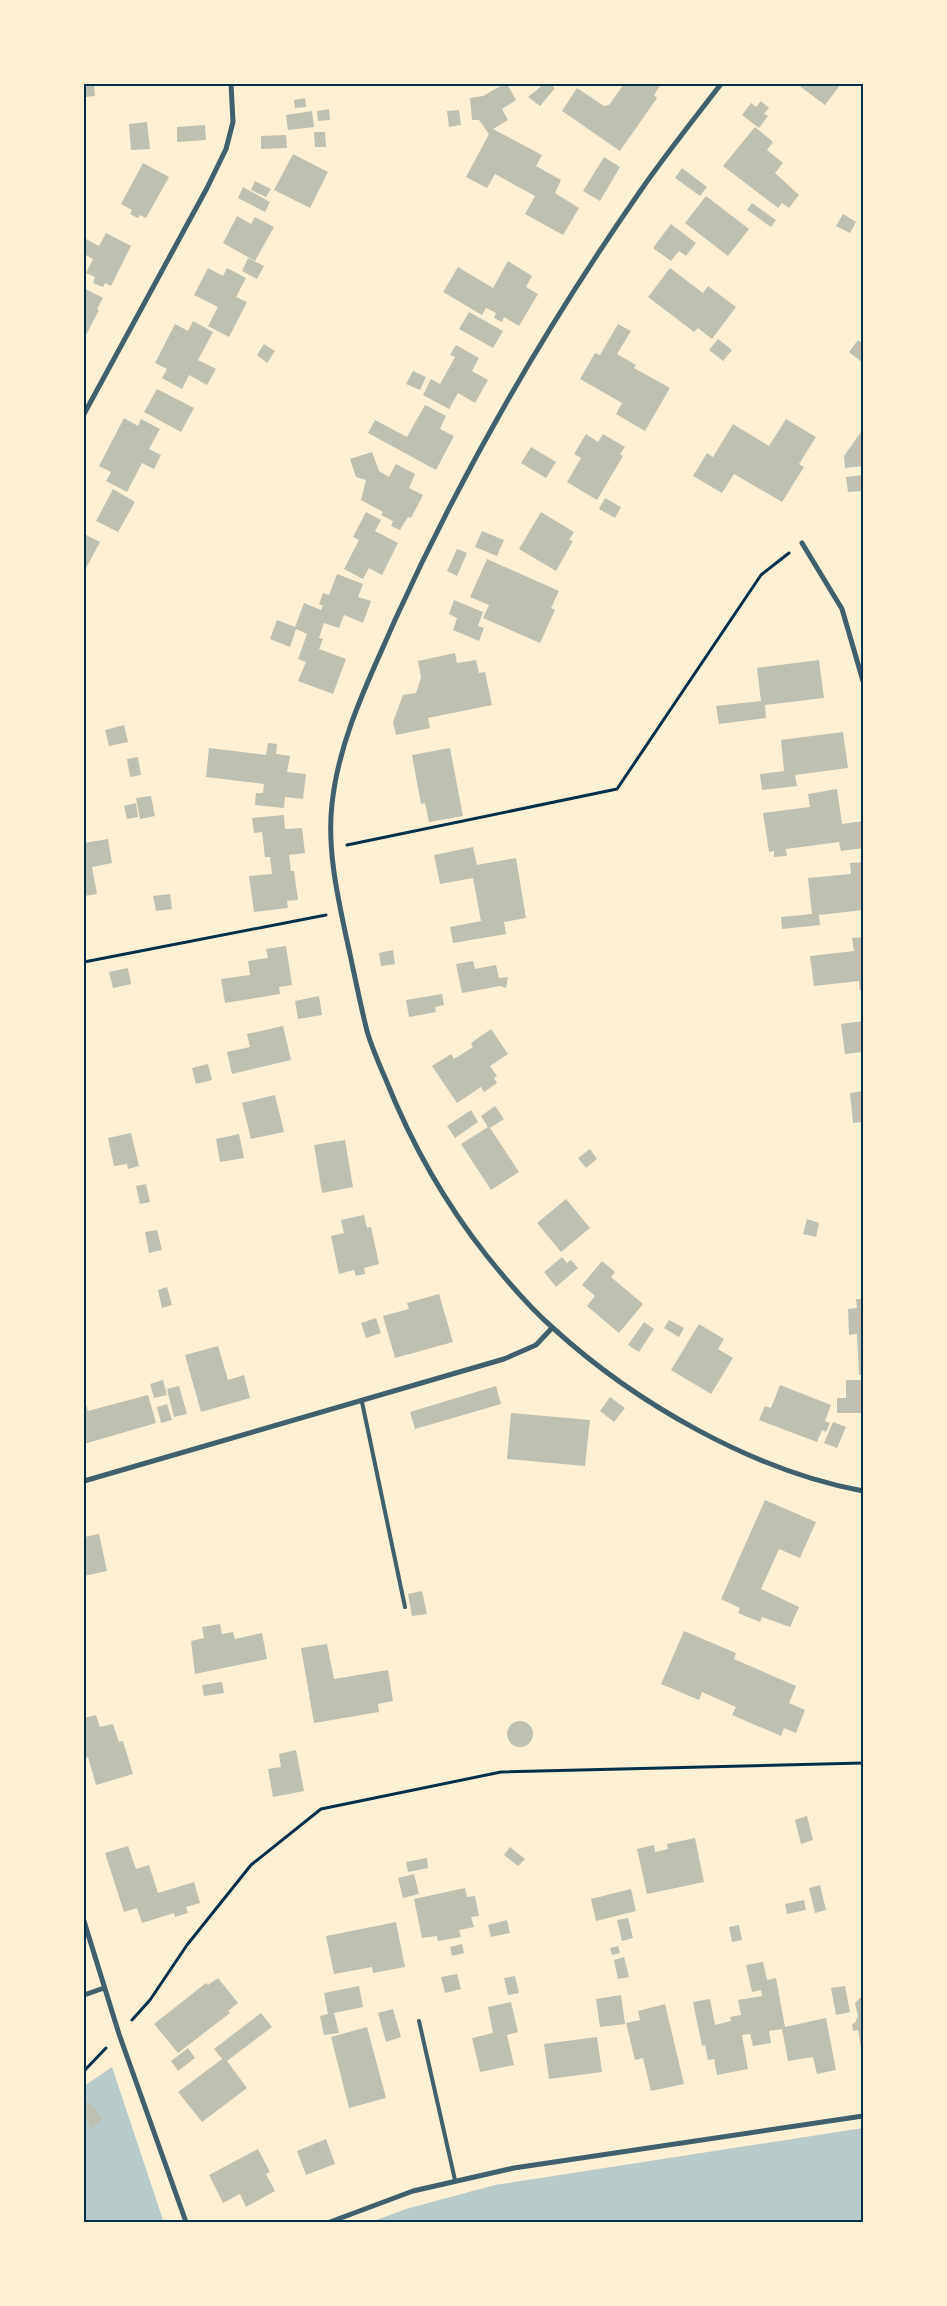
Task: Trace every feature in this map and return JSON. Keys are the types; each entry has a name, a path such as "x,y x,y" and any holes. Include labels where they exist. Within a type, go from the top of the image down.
{"street":[{"path":"84,414 207,188 226,149 233,122 231,84"},
{"path":"721,84 642,189 545,336 425,555 368,679 344,740 332,802 332,848 341,912 372,1046 410,1138 447,1202 496,1266 552,1328 620,1381 708,1435 786,1470 863,1492"},
{"path":"802,543 842,610 863,681"},
{"path":"84,1481 362,1402 518,1354 536,1345 552,1328"},
{"path":"84,1921 119,2034 186,2222"},
{"path":"84,1995 104,1988"},
{"path":"330,2222 413,2192 456,2180 514,2168 863,2116"}],"lane":[{"path":"362,1402 404,1607"},
{"path":"419,2021 456,2180"}],"path":[{"path":"332,848 617,789 761,575 802,543"},
{"path":"84,962 341,912"},
{"path":"119,2034 150,2000 187,1945 251,1865 321,1809 501,1772 863,1763"},
{"path":"84,2071 99,2057"}],"shaded area":[{"path":"112,2067 163,2220 160,2222 84,2222 84,2086"},
{"path":"863,2128 863,2222 371,2222 406,2209 495,2185"}],"building":[{"path":"84,84 94,84 95,96 85,97"},
{"path":"507,84 516,100 502,109 508,120 493,129 542,155 536,166 561,180 555,193 579,208 563,235 525,214 535,196 495,174 487,188 466,177 489,134 479,120 472,120 470,98 483,96"},
{"path":"544,84 550,84 555,88 540,106 528,97"},
{"path":"624,84 661,84 654,95 657,98 620,151 562,111 577,88 604,106 609,105"},
{"path":"797,84 841,84 825,105"},
{"path":"305,98 306,107 295,108 294,100"},
{"path":"761,101 769,108 764,114 768,116 759,128 742,115 751,103 756,107"},
{"path":"329,109 330,120 318,121 317,111"},
{"path":"459,110 461,125 449,127 447,111"},
{"path":"312,111 314,127 288,130 286,115"},
{"path":"147,122 150,149 131,150 129,124"},
{"path":"205,125 206,140 177,142 177,127"},
{"path":"755,127 773,142 767,150 783,163 775,173 799,195 789,208 782,203 778,208 723,166"},
{"path":"314,132 325,132 326,147 315,147"},
{"path":"286,135 287,148 261,149 261,136"},
{"path":"293,154 328,172 310,208 274,190"},
{"path":"604,157 620,167 600,201 583,191"},
{"path":"143,163 169,177 146,218 140,215 138,218 130,214 132,210 121,204"},
{"path":"682,168 707,187 700,196 675,178"},
{"path":"255,181 271,189 266,197 251,190"},
{"path":"243,187 270,202 265,212 238,198"},
{"path":"706,196 749,229 728,256 685,223"},
{"path":"752,203 776,220 771,227 747,210"},
{"path":"843,214 856,222 850,233 836,226"},
{"path":"237,216 251,224 255,217 274,227 255,261 223,243"},
{"path":"671,224 696,243 686,256 679,251 671,261 653,248"},
{"path":"106,233 131,246 111,286 105,283 103,287 93,283 95,277 86,273 93,259 84,254 84,245 86,239 99,246"},
{"path":"248,258 264,266 257,279 242,271"},
{"path":"508,261 532,276 526,287 538,294 519,326 504,317 502,322 494,318 496,313 486,308 482,315 443,292 458,267 493,288"},
{"path":"208,268 223,276 227,268 246,278 236,297 247,302 229,337 208,326 218,307 194,295"},
{"path":"670,268 703,293 708,286 736,307 712,339 698,328 694,332 648,297"},
{"path":"84,288 103,298 84,339"},
{"path":"469,312 503,331 493,348 459,329"},
{"path":"193,321 213,332 198,360 216,369 207,385 189,375 182,389 162,378 167,369 155,363 175,324 188,331"},
{"path":"618,324 631,331 617,354 636,365 634,368 670,388 645,431 616,414 622,403 580,379 595,353 600,355"},
{"path":"718,339 732,350 723,361 709,350"},
{"path":"858,340 863,344 863,363 849,352"},
{"path":"264,344 275,351 267,363 257,355"},
{"path":"456,345 479,358 472,371 488,380 475,403 458,393 449,409 423,395 431,379 440,384 455,357 450,355"},
{"path":"413,371 426,377 420,390 406,384"},
{"path":"157,389 194,408 181,432 144,412"},
{"path":"425,405 446,416 440,429 454,436 436,470 368,433 375,420 407,437"},
{"path":"124,418 138,426 141,419 160,429 149,449 161,455 154,469 142,463 127,492 106,481 111,472 99,466"},
{"path":"786,419 816,437 799,464 804,467 782,502 734,474 722,493 693,476 707,453 713,457 733,424 769,446"},
{"path":"863,429 863,466 845,468 844,456"},
{"path":"586,434 598,442 603,434 625,447 620,454 623,456 597,500 567,482 581,458 574,454"},
{"path":"531,447 556,462 546,478 521,463"},
{"path":"372,452 379,471 389,477 396,464 415,474 409,488 423,495 411,518 408,517 400,530 391,526 393,521 381,515 383,512 361,500 366,480 356,477 350,459"},
{"path":"863,475 863,491 848,492 846,477"},
{"path":"113,489 135,502 118,532 96,521"},
{"path":"605,498 621,507 615,518 599,509"},
{"path":"366,512 381,520 375,531 398,543 382,575 369,568 363,579 344,569 359,540 353,537"},
{"path":"541,512 574,532 569,540 573,541 556,571 519,549"},
{"path":"482,531 504,540 497,556 475,547"},
{"path":"84,534 100,542 84,572"},
{"path":"457,549 467,553 457,576 447,571"},
{"path":"487,559 559,591 551,608 555,610 540,643 483,618 489,605 470,597"},
{"path":"337,574 363,584 358,597 371,601 363,623 344,615 339,628 324,623 319,638 323,639 319,649 346,659 333,694 298,681 306,662 298,659 307,634 296,629 290,647 270,639 277,620 295,627 304,603 321,610 323,606 319,604 323,593 329,595"},
{"path":"454,600 483,612 478,626 484,628 479,641 453,630 457,618 449,614"},
{"path":"455,653 457,663 476,660 479,673 485,672 492,705 428,718 430,728 396,735 393,722 403,695 416,693 421,678 418,661"},
{"path":"819,660 824,698 765,705 766,718 719,724 716,706 761,701 757,668"},
{"path":"124,725 128,742 109,746 105,730"},
{"path":"843,732 848,768 795,775 797,786 762,790 760,774 784,771 781,740"},
{"path":"268,743 277,744 276,754 290,756 287,772 306,774 303,799 285,797 284,808 255,805 256,793 263,793 264,784 206,777 209,748 266,755"},
{"path":"450,748 463,816 429,822 425,803 421,804 412,755"},
{"path":"138,757 141,775 130,777 127,759"},
{"path":"837,789 842,824 863,821 863,848 841,851 839,842 786,849 787,856 774,857 774,851 769,852 763,813 810,807 808,794"},
{"path":"151,796 155,816 140,819 136,798"},
{"path":"136,803 138,817 127,819 124,806"},
{"path":"284,815 285,829 302,828 305,853 289,855 291,871 294,871 298,900 287,901 288,908 254,912 249,876 272,874 270,857 265,857 262,832 254,833 252,818"},
{"path":"108,839 112,863 92,867 97,894 84,896 84,843"},
{"path":"473,847 477,865 516,858 526,918 504,922 506,934 453,943 450,927 481,921 473,878 440,884 434,855"},
{"path":"863,862 863,910 819,915 820,925 782,929 781,917 812,914 808,878 851,874 850,863"},
{"path":"170,894 172,909 156,911 153,896"},
{"path":"863,937 863,991 860,991 859,981 814,986 810,956 854,951 852,938"},
{"path":"286,946 292,985 279,987 280,994 225,1003 221,979 250,975 248,961 268,958 266,949"},
{"path":"393,950 395,964 381,966 379,953"},
{"path":"473,961 475,969 496,965 499,978 508,977 506,988 500,986 462,993 456,964"},
{"path":"128,968 131,984 113,988 109,972"},
{"path":"442,994 444,1005 435,1007 436,1012 409,1017 406,1000"},
{"path":"319,996 322,1015 298,1019 295,1001"},
{"path":"863,1021 863,1052 845,1054 841,1024"},
{"path":"283,1026 291,1060 232,1074 227,1052 250,1047 247,1034"},
{"path":"491,1029 508,1054 490,1066 497,1076 494,1078 497,1083 484,1092 481,1087 457,1103 432,1066 451,1054 454,1059 473,1047 471,1043"},
{"path":"208,1064 212,1080 196,1084 192,1068"},
{"path":"863,1091 863,1122 853,1123 850,1093"},
{"path":"275,1095 284,1132 251,1139 242,1103"},
{"path":"495,1106 504,1119 490,1128 519,1172 491,1190 461,1144 488,1127 481,1116"},
{"path":"471,1110 478,1122 455,1138 447,1126"},
{"path":"131,1133 139,1166 128,1169 127,1164 114,1166 108,1138"},
{"path":"239,1134 244,1158 220,1162 216,1139"},
{"path":"345,1140 353,1187 322,1193 314,1145"},
{"path":"590,1149 597,1159 586,1168 578,1158"},
{"path":"146,1184 150,1202 140,1204 136,1186"},
{"path":"566,1199 590,1228 561,1252 537,1223"},
{"path":"364,1215 367,1228 371,1227 379,1264 364,1268 365,1274 356,1276 354,1270 339,1274 331,1236 344,1233 341,1220"},
{"path":"807,1219 819,1223 816,1237 803,1234"},
{"path":"157,1230 162,1250 149,1253 145,1232"},
{"path":"562,1257 567,1263 571,1260 578,1268 556,1287 544,1272"},
{"path":"602,1261 615,1272 611,1277 643,1304 619,1333 587,1306 595,1296 582,1285"},
{"path":"167,1287 172,1305 162,1308 158,1290"},
{"path":"439,1294 453,1342 395,1358 383,1316 409,1309 407,1303"},
{"path":"856,1299 863,1299 863,1375 859,1375 857,1334 849,1335 848,1309 857,1308"},
{"path":"376,1318 381,1333 366,1338 361,1323"},
{"path":"669,1320 684,1328 679,1337 664,1328"},
{"path":"644,1322 654,1329 639,1352 628,1345"},
{"path":"699,1324 724,1339 718,1349 733,1358 711,1394 671,1370"},
{"path":"218,1346 228,1380 244,1375 250,1398 201,1412 185,1355"},
{"path":"163,1380 167,1395 154,1398 150,1384"},
{"path":"846,1380 862,1380 862,1413 837,1413 837,1398 846,1398"},
{"path":"780,1385 831,1405 825,1421 830,1423 826,1432 822,1430 817,1442 759,1420 765,1406 771,1408"},
{"path":"179,1386 187,1414 174,1417 167,1389"},
{"path":"496,1386 501,1404 415,1429 410,1412"},
{"path":"148,1395 156,1423 84,1444 84,1398 88,1411"},
{"path":"610,1397 625,1408 614,1422 600,1411"},
{"path":"167,1404 172,1420 161,1423 157,1407"},
{"path":"511,1413 590,1420 585,1466 507,1459"},
{"path":"833,1422 846,1427 837,1448 824,1443"},
{"path":"765,1500 816,1522 800,1558 779,1549 761,1589 799,1607 790,1627 762,1617 760,1622 738,1613 740,1608 721,1599"},
{"path":"99,1534 107,1571 84,1576 84,1537"},
{"path":"422,1591 427,1614 412,1616 408,1594"},
{"path":"220,1624 222,1634 233,1632 235,1639 262,1633 267,1659 195,1674 191,1641 204,1638 202,1627"},
{"path":"684,1631 736,1653 734,1659 796,1686 789,1703 805,1710 796,1733 784,1728 781,1736 732,1715 736,1707 702,1692 699,1700 661,1684"},
{"path":"327,1644 334,1679 388,1670 393,1701 378,1704 379,1712 314,1723 301,1648"},
{"path":"222,1682 224,1693 204,1696 202,1685"},
{"path":"96,1715 100,1727 113,1724 119,1742 123,1741 133,1774 96,1785 88,1757 84,1759 84,1718"},
{"path":"520,1721 529,1725 533,1734 529,1743 520,1747 511,1743 507,1734 511,1725"},
{"path":"296,1750 304,1791 273,1797 268,1769 281,1767 279,1754"},
{"path":"807,1816 813,1840 801,1844 795,1820"},
{"path":"695,1838 704,1882 647,1894 637,1849 654,1845 655,1852 668,1849 667,1844"},
{"path":"128,1846 136,1869 149,1865 158,1893 194,1882 200,1903 186,1907 188,1913 175,1917 174,1913 142,1923 137,1908 124,1912 105,1853"},
{"path":"510,1847 525,1859 518,1866 504,1855"},
{"path":"427,1858 428,1868 408,1872 406,1862"},
{"path":"414,1874 419,1894 403,1898 398,1878"},
{"path":"820,1885 826,1910 815,1913 809,1888"},
{"path":"465,1888 467,1897 475,1896 479,1916 471,1917 474,1927 459,1930 461,1937 438,1941 437,1936 422,1938 414,1899"},
{"path":"631,1889 636,1911 596,1921 591,1899"},
{"path":"804,1900 806,1910 787,1914 785,1904"},
{"path":"628,1918 633,1938 622,1941 617,1920"},
{"path":"507,1920 510,1933 491,1937 488,1925"},
{"path":"396,1922 405,1967 373,1973 372,1967 334,1974 326,1936"},
{"path":"739,1925 742,1940 732,1942 729,1927"},
{"path":"462,1944 464,1953 452,1956 450,1947"},
{"path":"618,1946 620,1953 612,1955 610,1948"},
{"path":"624,1957 629,1977 618,1979 614,1960"},
{"path":"763,1962 767,1980 776,1978 785,2027 826,2018 836,2070 817,2074 813,2057 788,2061 782,2029 769,2031 771,2043 753,2046 750,2034 742,2035 748,2069 717,2075 714,2059 708,2060 705,2045 702,2046 693,2002 710,1999 715,2025 731,2021 730,2017 741,2015 738,2000 762,1996 761,1990 752,1992 746,1965"},
{"path":"457,1974 461,1989 445,1993 441,1977"},
{"path":"515,1976 519,1993 508,1995 504,1978"},
{"path":"218,1978 238,2003 228,2011 230,2013 178,2053 154,2024 206,1983 208,1985"},
{"path":"359,1986 363,2007 334,2013 339,2033 324,2035 320,2016 328,2014 324,1993"},
{"path":"845,1986 850,2012 836,2015 831,1988"},
{"path":"621,1995 625,2024 600,2027 596,1999"},
{"path":"863,1995 863,2048 861,2048 858,2030 853,2031 852,2024 855,2023 858,2016 855,2003"},
{"path":"511,2002 518,2032 507,2035 514,2065 480,2072 472,2038 493,2033 488,2007"},
{"path":"665,2004 684,2084 651,2091 643,2058 635,2060 626,2023 640,2020 638,2011"},
{"path":"393,2009 401,2037 386,2042 378,2013"},
{"path":"261,2013 272,2027 227,2061 247,2088 202,2122 178,2092 222,2059 214,2049"},
{"path":"367,2027 386,2098 349,2108 331,2037"},
{"path":"597,2037 602,2072 549,2079 544,2044"},
{"path":"188,2048 195,2058 178,2071 171,2061"},
{"path":"87,2100 103,2118 92,2128 86,2121 84,2124 84,2103"},
{"path":"326,2139 335,2164 306,2175 297,2151"},
{"path":"258,2149 270,2172 266,2174 275,2191 246,2207 240,2194 223,2203 209,2175"}]}
